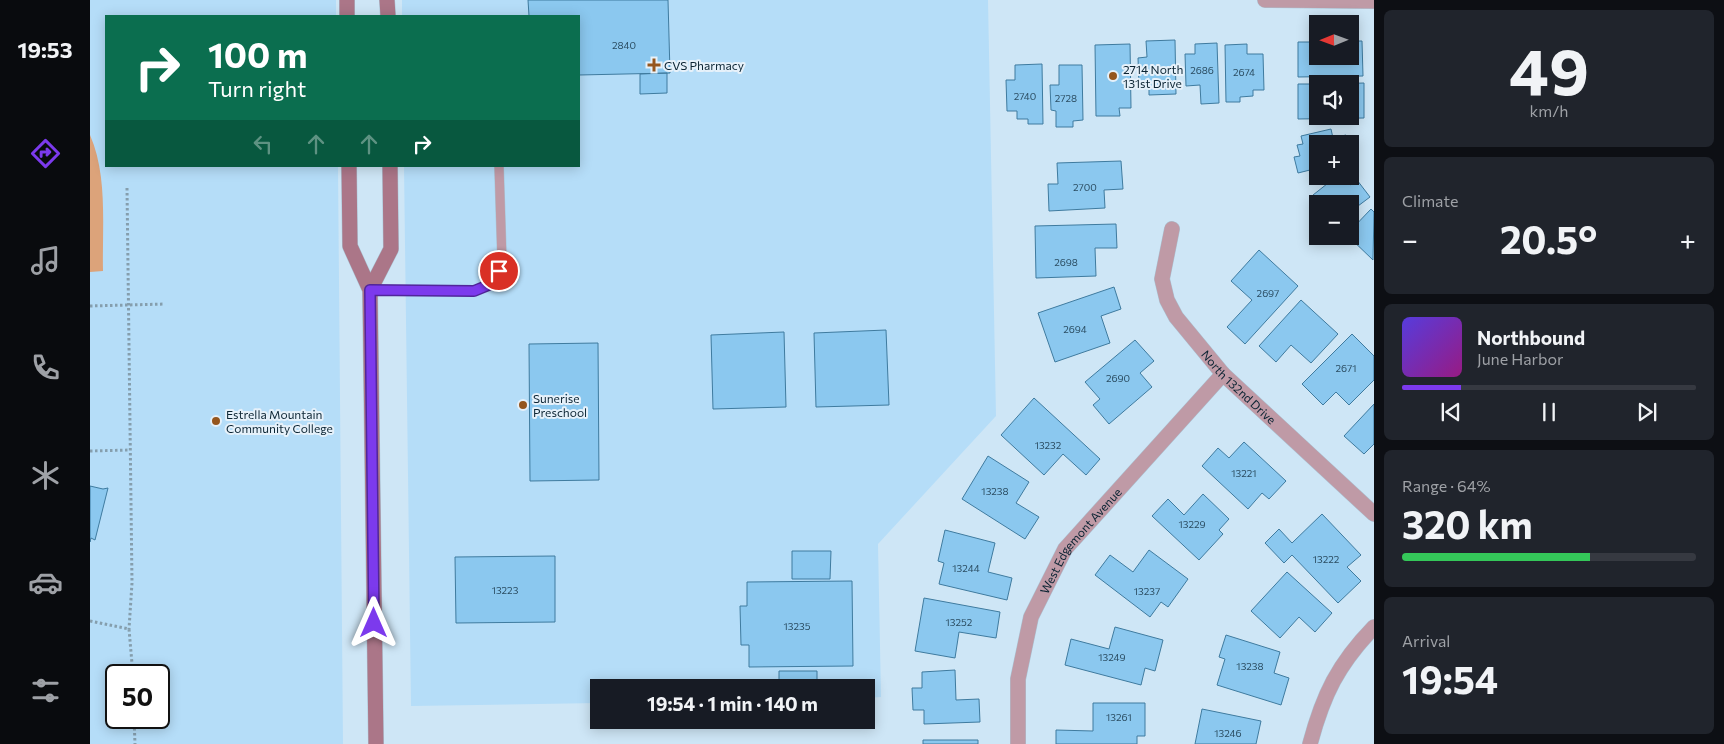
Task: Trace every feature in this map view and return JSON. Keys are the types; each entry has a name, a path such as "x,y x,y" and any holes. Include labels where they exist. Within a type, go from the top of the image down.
{"main road":[{"path":"347,0 347,15"},
{"path":"387,0 388,15"},
{"path":"349,167 350,246 370,290 376,744"},
{"path":"370,290 391,249 390,167"}],"street":[{"path":"1265,0 1374,1"},
{"name":"North 132nd Drive","path":"1172,229 1162,278 1168,300 1176,317 1223,374 1374,514"},
{"name":"West Edgemont Avenue","path":"1018,744 1018,679 1031,617 1065,549 1223,374"},
{"path":"1310,744 1320,707 1341,665 1374,627"}],"lane":[{"path":"370,290 474,291 496,282 502,260 499,167"}],"path":[{"path":"127,188 132,583 129,629 132,664"},
{"path":"90,306 165,304"},
{"path":"90,451 130,450"},
{"path":"90,621 129,629"},
{"path":"134,729 135,744"}],"shaded area":[{"name":"Estrella Mountain Community College","path":"90,0 336,0 336,15 105,15 105,167 338,167 343,744 90,744"},
{"path":"402,0 988,0 996,416 878,544 881,697 875,697 875,679 590,679 590,703 411,706 404,167 580,167 580,15 402,15"},
{"path":"90,135 96,151 102,184 103,271 90,272"}],"building":[{"name":"CVS Pharmacy","path":"528,0 668,0 670,73 580,75 580,15 529,15"},
{"path":"1175,40 1176,94 1149,95 1149,87 1139,87 1138,58 1147,57 1146,41"},
{"path":"1359,41 1362,41 1363,76 1309,75 1309,77 1298,77 1298,42 1309,42 1309,65 1359,65"},
{"path":"1217,43 1219,103 1201,104 1200,85 1186,86 1185,54 1195,54 1195,44"},
{"name":"2714 North 131st Drive","path":"1130,44 1131,108 1119,108 1120,116 1096,116 1095,45"},
{"path":"1247,44 1247,54 1263,54 1264,90 1253,90 1253,96 1240,97 1240,102 1226,102 1225,45"},
{"path":"1042,64 1043,124 1028,124 1028,119 1017,119 1017,111 1007,111 1006,80 1015,80 1015,65"},
{"path":"1059,65 1082,65 1083,120 1073,121 1073,127 1056,127 1056,111 1051,110 1050,85 1059,85"},
{"path":"667,73 667,93 640,94 640,74"},
{"path":"1359,83 1364,83 1364,118 1359,118"},
{"path":"1298,84 1309,84 1309,119 1298,119"},
{"path":"1331,129 1332,135 1309,135 1309,170 1298,173 1294,157 1300,156 1297,145 1303,144 1301,136"},
{"path":"1121,161 1123,189 1104,190 1105,208 1049,211 1048,184 1058,184 1057,163"},
{"path":"1359,183 1370,197 1359,205 1359,195 1313,195 1326,185 1359,185"},
{"path":"1371,209 1374,212 1373,260 1357,245 1359,245 1359,222"},
{"path":"1116,224 1117,248 1095,248 1096,276 1036,278 1035,226"},
{"path":"1259,250 1298,286 1245,344 1227,327 1252,300 1231,281"},
{"path":"1114,287 1121,309 1101,316 1110,343 1055,362 1038,313"},
{"path":"1301,300 1338,334 1311,363 1291,345 1276,362 1259,346"},
{"path":"886,330 889,405 816,407 814,333"},
{"path":"784,332 786,407 713,409 711,335"},
{"path":"1352,334 1374,356 1374,380 1349,405 1336,392 1323,405 1302,384"},
{"path":"1135,340 1154,361 1140,373 1152,387 1109,424 1093,405 1100,399 1085,382"},
{"path":"598,343 599,480 530,481 529,344"},
{"path":"1034,398 1100,459 1086,475 1063,454 1044,475 1001,435"},
{"path":"1374,404 1374,444 1364,454 1344,436"},
{"path":"1244,442 1286,481 1269,499 1262,493 1248,509 1202,466 1218,448 1229,458"},
{"path":"988,456 1029,482 1016,503 1039,517 1025,539 962,499"},
{"path":"90,486 103,489 108,488 95,540 91,538 90,542"},
{"path":"1203,494 1229,519 1219,530 1223,534 1199,560 1152,516 1168,499 1184,515"},
{"path":"1322,514 1361,555 1347,567 1361,581 1338,603 1292,555 1284,563 1265,543 1279,529 1292,543"},
{"path":"945,530 995,543 988,572 1012,578 1007,600 939,584 944,563 938,561"},
{"path":"1149,550 1188,579 1168,607 1161,602 1150,617 1095,575 1110,555 1133,572"},
{"path":"792,551 831,551 830,579 792,579"},
{"path":"555,556 555,622 456,623 455,557"},
{"path":"1287,572 1332,613 1315,632 1299,617 1280,638 1251,611"},
{"path":"852,581 853,666 749,667 749,645 741,645 740,606 747,606 747,582"},
{"path":"924,598 1000,612 996,638 959,632 955,658 915,651"},
{"path":"1115,627 1163,640 1155,671 1145,668 1141,685 1065,665 1071,639 1109,649"},
{"path":"1226,635 1280,652 1274,673 1289,678 1281,705 1217,685 1225,659 1219,657"},
{"path":"955,670 956,700 979,699 980,722 924,724 924,710 913,710 912,688 922,688 922,672"},
{"path":"779,671 817,671 817,679 779,679"},
{"path":"1093,703 1145,703 1145,736 1137,736 1137,744 1056,744 1056,730 1093,731"},
{"path":"1202,709 1261,721 1256,744 1195,744"},
{"path":"923,740 978,740 978,744 923,744"}],"place":[{"name":"CVS Pharmacy","path":"654,65"},
{"name":"2714 North 131st Drive","path":"1113,76"},
{"name":"Sunerise Preschool","path":"523,405"},
{"name":"Estrella Mountain Community College","path":"216,421"}],"route":[{"path":"374,623 370,290 474,291 496,282 499,271"}]}
